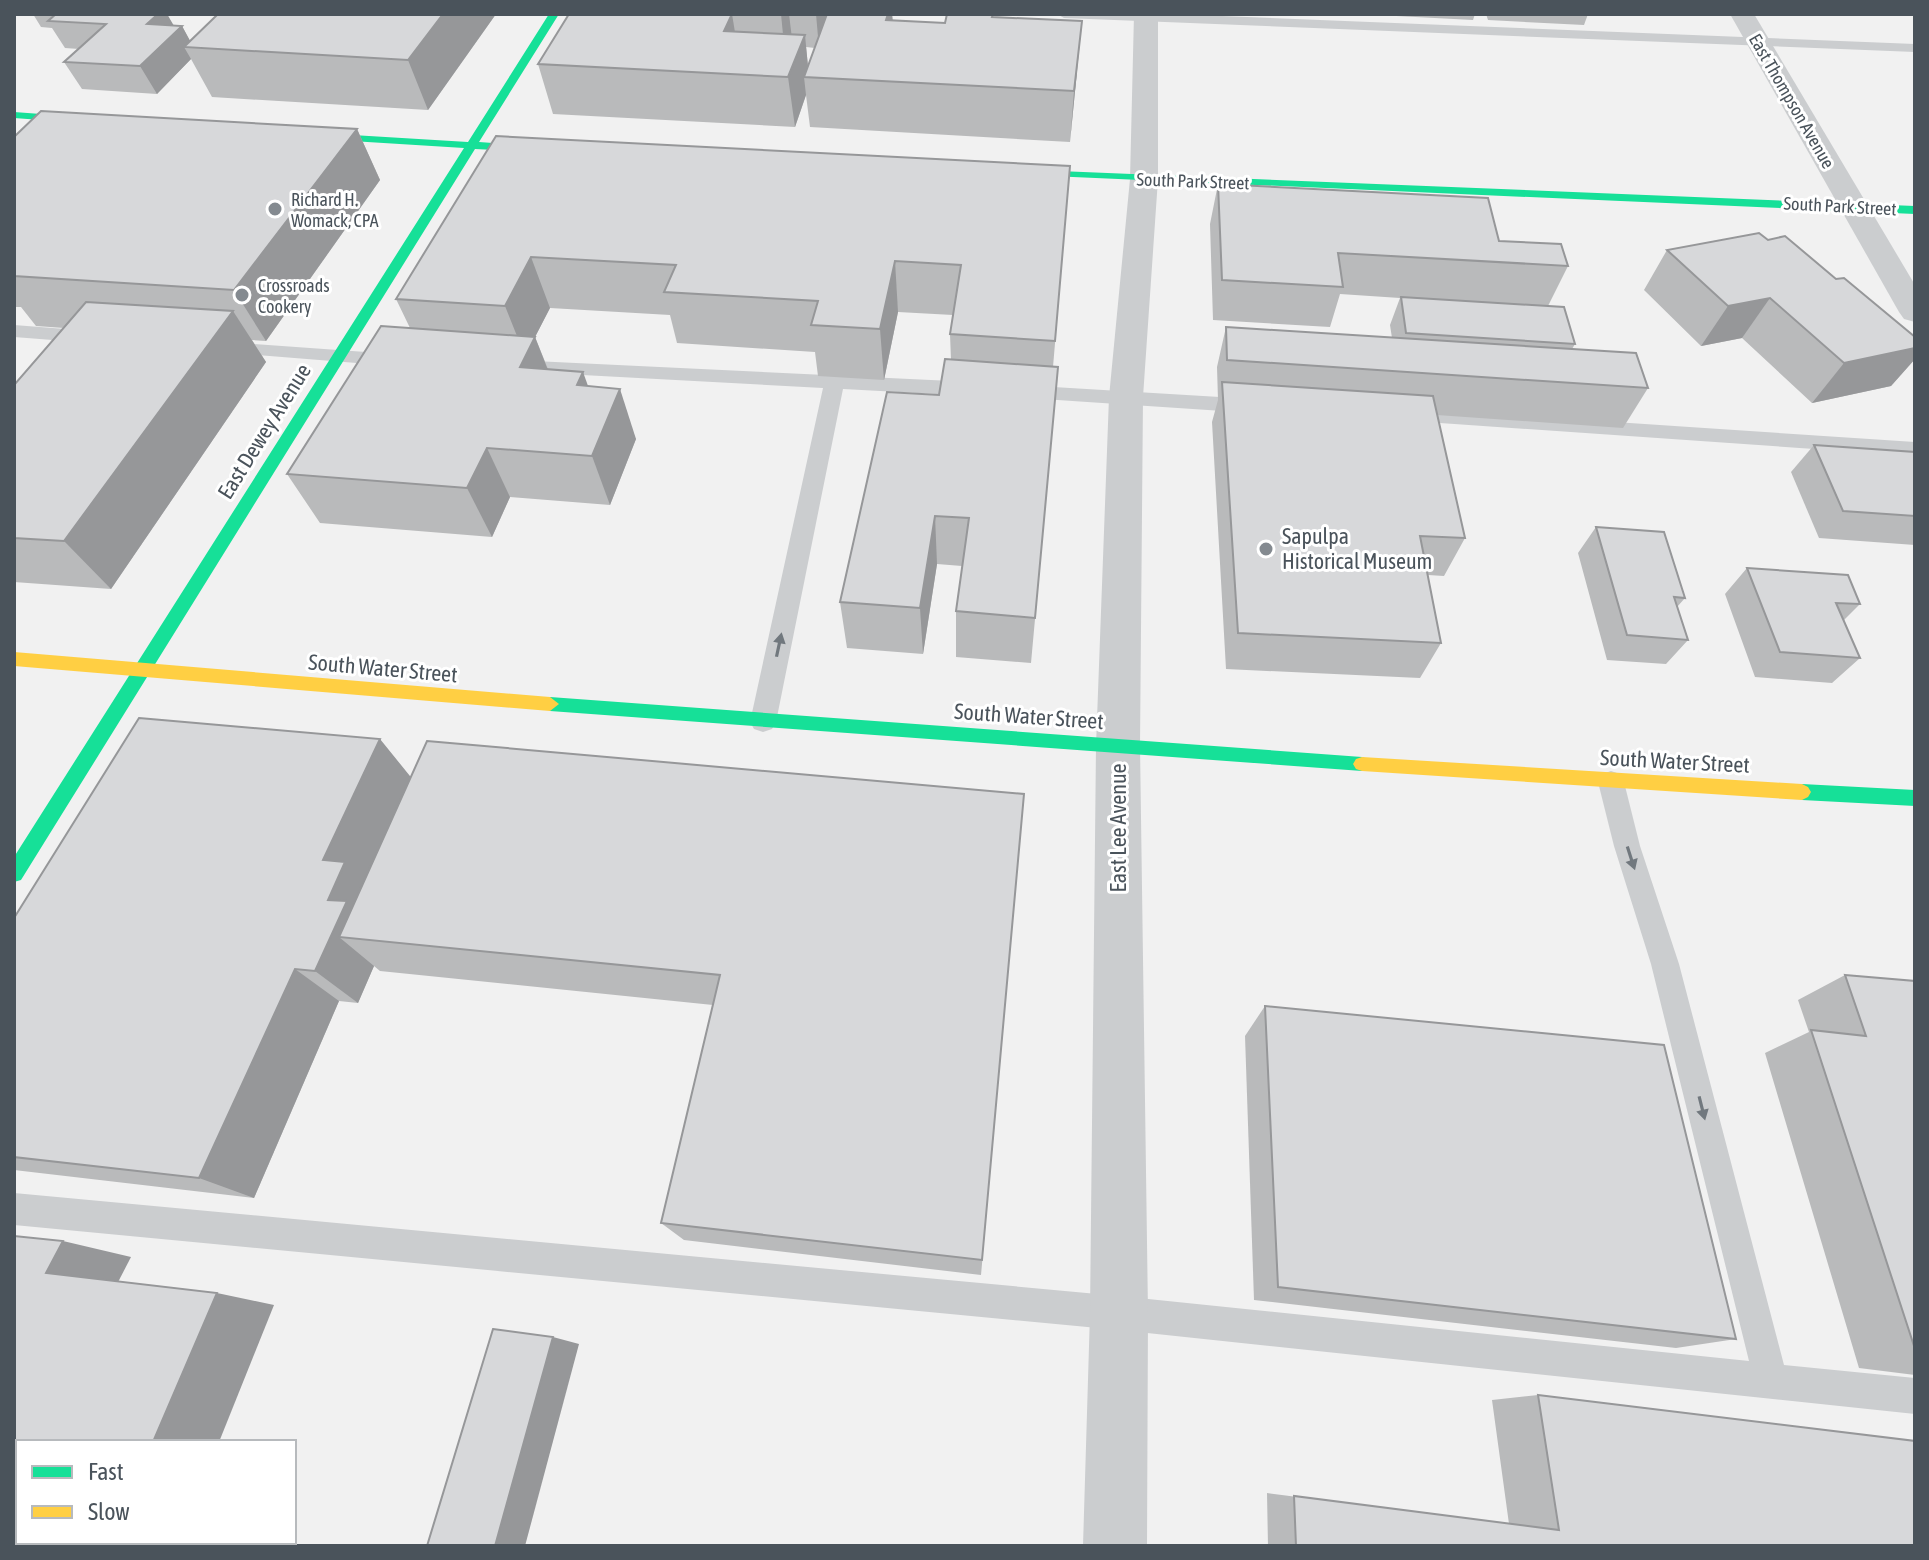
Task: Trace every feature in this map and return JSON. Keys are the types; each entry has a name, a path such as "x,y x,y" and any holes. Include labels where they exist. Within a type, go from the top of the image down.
{"street":[{"name":"East Dewey Avenue","path":"14,874 554,14"},
{"name":"East Thompson Avenue","path":"1742,14 1915,312"},
{"name":"East Lee Avenue","path":"1115,1546 1119,1313 1118,746 1126,397 1144,179 1146,16"},
{"path":"14,116 108,122"},
{"path":"278,134 571,151"},
{"name":"South Park Street","path":"985,171 1915,210"},
{"name":"South Water Street","path":"14,659 763,722 1611,782 1915,798"}],"lane":[{"path":"1064,14 1915,48"},
{"path":"14,331 107,339"},
{"path":"200,346 419,361"},
{"path":"499,365 1268,407"},
{"path":"763,722 834,382"},
{"path":"1379,414 1915,449"},
{"path":"1611,782 1627,846 1665,964 1771,1381"},
{"path":"14,1209 1119,1313 1915,1396"}],"building":[{"path":"56,14 158,14 147,24 182,26 140,66 64,62 106,24 48,21"},
{"path":"218,14 443,14 408,60 184,47"},
{"path":"569,14 732,14 724,31 805,35 788,77 538,64"},
{"path":"827,14 888,14 886,20 945,23 947,14 1082,21 1074,91 804,77"},
{"path":"41,111 357,129 234,290 14,276 14,137"},
{"path":"496,136 1070,166 1055,341 950,334 961,265 895,261 880,329 811,325 818,301 664,292 676,265 531,257 505,306 396,299"},
{"path":"1218,184 1488,198 1499,241 1561,244 1568,266 1338,253 1343,287 1222,280"},
{"path":"1759,233 1768,240 1785,236 1836,279 1844,278 1915,337 1915,348 1844,363 1770,298 1728,306 1667,250"},
{"path":"1401,297 1564,307 1575,344 1406,333"},
{"path":"86,302 233,311 64,541 14,538 14,385"},
{"path":"381,326 535,337 520,367 583,372 577,385 620,389 592,456 487,448 467,488 287,474"},
{"path":"1226,327 1636,353 1648,388 1227,360"},
{"path":"945,359 1058,367 1035,618 956,611 969,518 935,516 920,608 840,602 887,392 939,395"},
{"path":"1222,382 1433,396 1465,538 1420,536 1441,643 1238,633"},
{"path":"1814,445 1915,452 1915,516 1843,511"},
{"path":"1596,527 1664,532 1685,598 1674,597 1688,640 1627,635"},
{"path":"1747,568 1848,575 1860,604 1836,603 1860,658 1780,652"},
{"path":"139,718 380,739 323,860 345,862 328,900 347,901 315,971 295,969 199,1178 14,1157 14,918"},
{"path":"427,741 1024,794 982,1260 661,1223 720,975 339,937"},
{"path":"1845,975 1915,981 1915,1349 1811,1030 1866,1036"},
{"path":"1265,1006 1664,1045 1736,1339 1278,1287"},
{"path":"14,1236 63,1241 46,1273 217,1293 154,1440 16,1440 16,1544 108,1546 14,1546"},
{"path":"493,1329 553,1337 495,1546 427,1546"},
{"path":"1538,1395 1915,1441 1915,1546 1296,1546 1294,1496 1559,1530"}],"traffic: fast":[{"path":"14,874 554,14"},
{"path":"14,115 95,121"},
{"path":"303,135 550,150"},
{"path":"1010,172 1915,210"},
{"path":"550,704 1362,764"},
{"path":"1802,792 1915,798"}],"traffic: slow":[{"path":"14,659 550,704"},
{"path":"1362,764 1802,792"}],"place":[{"name":"Richard H. Womack, CPA","path":"275,209"},
{"name":"Crossroads Cookery","path":"242,295"},
{"name":"Sapulpa Historical Museum","path":"1266,549"}]}
